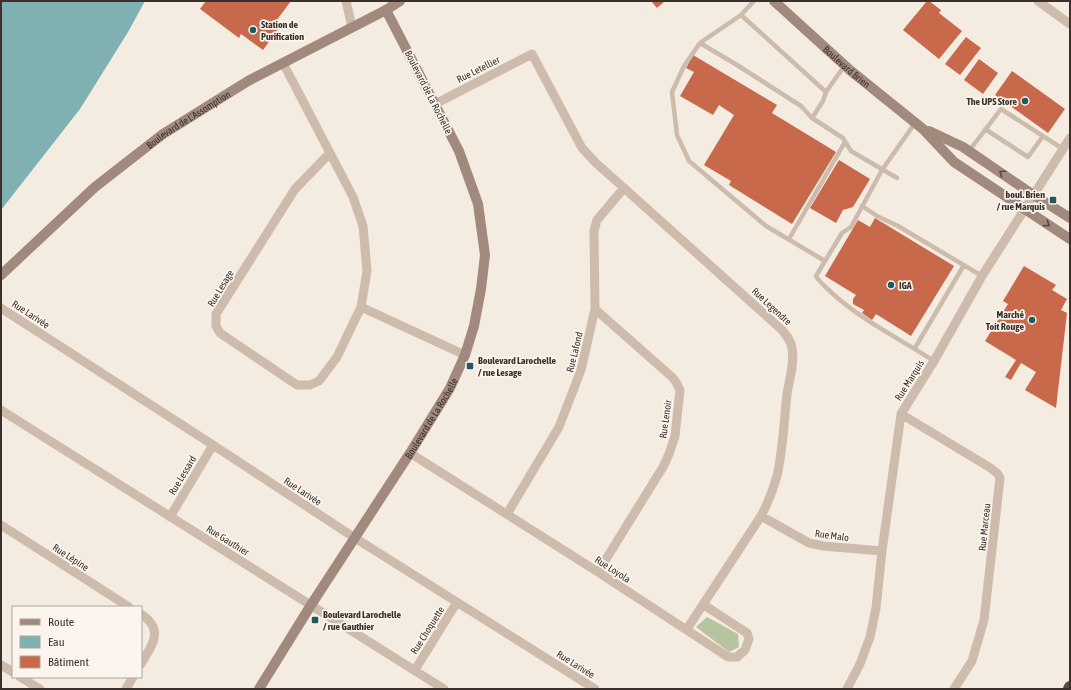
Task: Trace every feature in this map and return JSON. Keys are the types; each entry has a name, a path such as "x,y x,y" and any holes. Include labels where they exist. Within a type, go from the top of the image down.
{"street":[{"path":"346,1 352,27"},
{"name":"Boulevard de L'Assomption","path":"1,275 95,187 163,134 248,81 386,10 400,1"},
{"name":"Boulevard Brien","path":"774,1 844,65 919,126 954,162 1070,239"},
{"path":"1038,1 1070,24"},
{"name":"Boulevard de La Rochelle","path":"259,689 310,605 410,453 450,388 465,355 474,326 481,289 484,254 478,204 459,151 386,10"},
{"name":"Rue Letellier","path":"435,104 532,54"},
{"name":"Rue Legendre","path":"532,54 582,148 596,163 782,330 790,339 793,349 781,457 770,497 761,516 687,629"},
{"name":"Rue Lesage","path":"283,63 353,197 363,226 367,271 361,307 337,356 319,381 310,385 297,385 220,334 216,326 216,314 295,189 330,154"},
{"name":"Boulevard Brien","path":"919,126 963,147 1070,218"},
{"name":"Rue Marquis","path":"847,689 860,664 870,637 876,608 882,551 901,414 934,361 982,276 1070,138"},
{"name":"Rue Lafond","path":"507,514 559,427 581,370 595,309 594,231 597,220 624,188"},
{"path":"361,307 465,355"},
{"name":"Rue Larivée","path":"1,308 355,538 595,689"},
{"name":"Rue Lenoir","path":"595,309 672,377 680,390 675,436 663,467 598,572"},
{"name":"Rue Gauthier","path":"1,410 444,689"},
{"name":"Rue Marceau","path":"901,414 989,467 1000,478 984,620 972,661 954,689"},
{"name":"Rue Lessard","path":"170,517 213,445"},
{"name":"Rue Loyola","path":"410,453 728,656 737,657 745,650 749,639 747,633 704,605"},
{"name":"Rue Malo","path":"761,516 809,543 823,546 882,551"},
{"name":"Rue Lépine","path":"1,525 128,606"},
{"name":"Rue Choquette","path":"415,670 457,602"},
{"path":"142,615 147,618 154,627 155,635 154,643 142,662"},
{"path":"1,665 12,671"},
{"path":"22,678 40,689"},
{"path":"126,689 132,678"}],"lane":[{"path":"754,1 741,15 700,43 684,66 672,92 677,135 689,161 766,226 824,261"},
{"path":"741,15 826,92"},
{"path":"700,43 797,103 812,118 843,138 851,151 897,178"},
{"path":"812,118 826,92 844,65"},
{"path":"969,151 1001,108 1063,149"},
{"path":"919,126 882,170 851,227 842,233 816,276 819,281 842,302 861,316 934,361"},
{"path":"985,129 1028,157 1044,136"},
{"path":"789,239 845,142"},
{"path":"862,206 982,276"},
{"path":"915,348 964,265"}],"green space":[{"path":"707,617 738,634 739,647 729,652 696,627"}],"water":[{"path":"1,1 145,1 128,32 80,109 1,210"}],"building":[{"name":"Station de Purification","path":"206,1 291,1 276,21 281,25 263,50 241,34 239,38 200,9"},
{"path":"651,1 665,1 657,8"},
{"path":"927,1 941,10 939,13 962,31 939,59 903,30"},
{"path":"966,37 981,48 960,75 945,64"},
{"path":"693,55 777,105 772,113 836,152 792,224 729,185 731,181 704,165 734,115 719,105 713,115 680,96 694,72 686,68"},
{"path":"979,59 998,73 983,94 964,80"},
{"path":"1012,71 1065,109 1048,133 995,95"},
{"path":"839,160 870,179 853,207 843,210 836,223 810,208"},
{"name":"IGA","path":"875,218 954,266 911,336 876,314 872,320 862,313 864,310 853,304 853,299 856,295 825,276 858,220 870,227"},
{"path":"1024,266 1056,285 1052,290 1067,299 1061,310 1067,313 1056,408 1025,390 1036,372 1021,363 1011,380 1005,377 1016,360 985,341 1008,304 1003,301"}],"place":[{"name":"Station de Purification","path":"253,30"},
{"name":"The UPS Store","path":"1025,101"},
{"name":"boul. Brien / rue Marquis","path":"1053,200"},
{"name":"IGA","path":"891,285"},
{"name":"Marché Toit Rouge","path":"1032,320"},
{"name":"Boulevard Larochelle / rue Lesage","path":"470,366"},
{"name":"Boulevard Larochelle / rue Gauthier","path":"315,620"}]}
